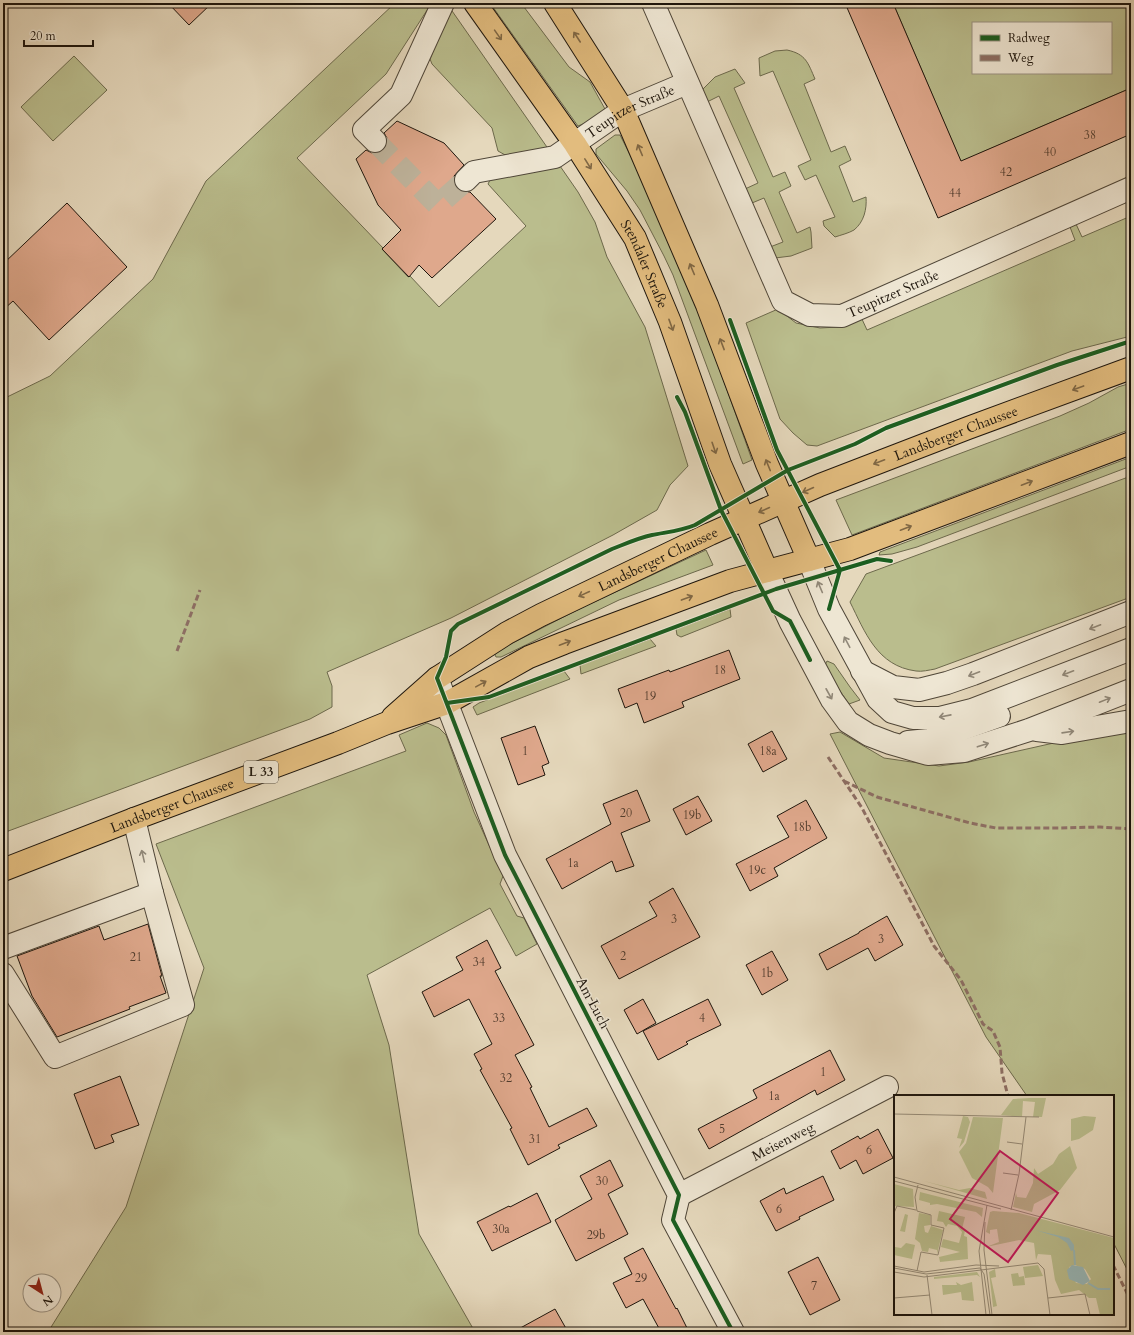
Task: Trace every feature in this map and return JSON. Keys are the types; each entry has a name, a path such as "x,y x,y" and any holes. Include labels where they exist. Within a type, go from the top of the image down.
{"main road":[{"name":"Stendaler Straße","path":"475,3 575,144 634,238 670,322 720,464 764,562"},
{"path":"555,3 623,110 707,305 767,464 808,560"},
{"name":"Landsberger Chaussee","path":"387,723 437,678 496,640 541,615 744,519 841,476 1131,368"},
{"name":"Landsberger Chaussee","path":"3,870 134,818 338,744 387,723 447,703 529,657 730,581 764,562 808,560 850,549 1131,443"}],"street":[{"path":"375,141 364,130 401,95 443,3"},
{"name":"Teupitzer Straße","path":"653,3 783,301 810,315 842,316 1131,188"},
{"name":"Teupitzer Straße","path":"466,180 474,172 555,157 623,110 687,83"},
{"path":"808,560 829,609 862,671 878,699 892,712 913,718 940,718 1025,698 1131,664"},
{"path":"764,562 790,620 832,700 848,722 869,735 890,743 928,754 964,751 1029,730 1131,690"},
{"path":"862,671 893,687 919,690 947,683 973,674 1131,612"},
{"path":"890,743 929,740 963,729 1025,698 1131,649"},
{"name":"Am Luch","path":"437,678 505,855 679,1195"},
{"path":"1029,730 1062,733 1131,721"},
{"path":"3,974 55,1057 183,1005 152,894 134,818"},
{"path":"3,948 152,894"},
{"name":"Meisenweg","path":"679,1195 887,1087"},
{"path":"679,1195 673,1220 733,1332"}],"green space":[{"path":"395,3 431,4 386,74 297,158 383,248 382,249 408,277 410,276 439,307 526,226 488,184 491,178 560,166 578,192 595,222 607,257 645,327 688,466 670,485 657,510 613,535 451,618 327,672 332,686 332,707 310,719 3,833 3,399 50,376 153,279 206,181"},
{"path":"490,3 521,3 569,67 590,82 605,109 588,122 578,126"},
{"path":"893,3 1131,3 1131,88 978,154 964,169"},
{"path":"450,8 549,150 507,156 498,151 492,128 432,64 430,59"},
{"path":"787,50 798,54 806,60 813,73 815,79 804,84 831,152 845,146 851,160 839,166 853,202 866,197 865,211 857,227 854,230 835,237 824,226 823,221 835,217 816,175 805,180 798,166 811,160 773,71 760,76 759,58 775,51"},
{"path":"74,56 107,90 53,141 21,107"},
{"path":"735,69 745,83 734,88 773,177 785,172 791,186 779,192 797,233 810,227 812,248 791,256 775,258 770,247 783,242 764,198 752,203 745,189 758,183 719,96 707,102 702,90 715,77"},
{"path":"615,135 620,135 640,174 692,295 752,460 743,464 673,275 664,256 640,210 627,191 596,154 596,149"},
{"path":"1131,216 1131,336 1072,351 817,446 807,445 780,419 746,323 778,309 796,323 820,328 838,327 861,317 867,330 1075,240 1070,227 1076,224 1082,237"},
{"path":"1131,383 1131,429 852,535 836,500 1060,416 1089,403 1118,387"},
{"path":"1131,457 1131,466 917,547 892,554 879,555 880,552"},
{"path":"1131,476 1131,597 926,671 916,671 903,668 891,662 882,655 867,636 850,602 866,574"},
{"path":"706,550 713,565 619,600 501,657 496,657 495,653 503,648 581,608"},
{"path":"730,609 731,617 681,637 677,635 676,629"},
{"path":"650,639 656,646 581,674 580,665"},
{"path":"827,661 834,664 860,700 849,704 825,665"},
{"path":"564,671 570,679 477,715 473,707 479,703"},
{"path":"427,723 439,728 446,735 474,812 503,876 500,884 517,916 524,918 537,944 516,956 490,908 367,975 389,1045 419,1234 475,1332 48,1332 60,1313 62,1313 62,1310 126,1207 204,968 156,844 406,751 399,735"},
{"path":"1131,728 1131,1277 1114,1244 1114,1095 1026,1095 986,1037 830,734 840,732 884,758 939,766 969,762 1067,740"}],"building":[{"path":"168,3 212,3 189,25"},
{"path":"845,3 893,3 961,161 1131,88 1131,134 938,218"},
{"path":"397,121 444,143 464,165 454,176 454,183 457,189 463,192 470,192 496,219 432,278 419,265 409,277 382,249 401,230 378,205 356,159 366,150 372,153 378,153 384,150 387,144 387,138 384,133"},
{"path":"67,203 127,267 49,340 13,301 3,310 3,264"},
{"path":"729,650 740,679 682,702 684,707 644,723 637,703 625,708 618,689"},
{"path":"535,726 549,763 542,766 545,775 518,785 501,738"},
{"path":"772,731 787,759 763,772 748,744"},
{"path":"637,790 650,821 621,833 634,866 616,872 612,861 562,889 546,859 611,824 603,804"},
{"path":"698,796 712,821 686,835 673,809"},
{"path":"806,800 827,838 774,868 778,876 750,891 736,864 789,837 777,816"},
{"path":"673,888 700,937 619,979 601,946 657,916 649,902"},
{"path":"887,916 903,945 875,961 868,948 827,970 819,954"},
{"path":"148,924 162,976 160,976 166,993 129,1007 130,1009 57,1037 32,996 17,956 99,926 104,940"},
{"path":"487,940 501,968 495,971 534,1045 515,1055 532,1087 530,1088 549,1127 587,1108 597,1126 558,1145 560,1148 528,1165 510,1129 512,1128 480,1070 482,1069 474,1054 492,1044 469,999 434,1017 422,992 463,970 456,957"},
{"path":"772,951 788,980 762,995 746,965"},
{"path":"643,999 656,1023 637,1034 624,1010"},
{"path":"708,999 721,1025 686,1042 688,1044 658,1060 643,1031"},
{"path":"830,1050 845,1080 817,1095 815,1090 709,1149 698,1129 757,1098 753,1090"},
{"path":"120,1076 139,1125 111,1135 114,1142 95,1149 74,1094"},
{"path":"878,1129 893,1158 863,1174 856,1160 840,1169 831,1151 858,1136 860,1139"},
{"path":"610,1160 623,1186 608,1194 628,1234 576,1261 555,1220 592,1199 580,1176"},
{"path":"823,1176 834,1200 799,1217 800,1219 776,1231 760,1201 784,1188 786,1194"},
{"path":"537,1193 551,1222 492,1251 477,1222"},
{"path":"643,1248 689,1332 661,1332 643,1299 626,1308 613,1283 632,1274 624,1258"},
{"path":"818,1257 840,1300 810,1315 788,1272"},
{"path":"555,1309 568,1332 513,1332"}],"tunnel":[{"path":"375,141 438,205 466,180"}],"marked path":[{"path":"177,651 200,590"},
{"path":"828,757 862,808 934,946 961,980 983,1024 993,1031 1000,1047 1002,1073 1008,1095"},
{"path":"844,781 877,797 970,823 996,828 1100,827 1131,829"},
{"path":"1114,1267 1131,1301"}],"cycle path":[{"path":"730,320 777,450 840,570 829,609"},
{"path":"733,1332 673,1220 679,1195 505,855 437,678 446,657 451,631 458,624 612,549 647,536 679,530 695,525 788,470 855,444 886,428 1057,365 1131,341"},
{"path":"677,397 685,412 721,510 773,611 790,621 810,660"},
{"path":"447,703 489,697 776,589 877,559 891,561"}]}
